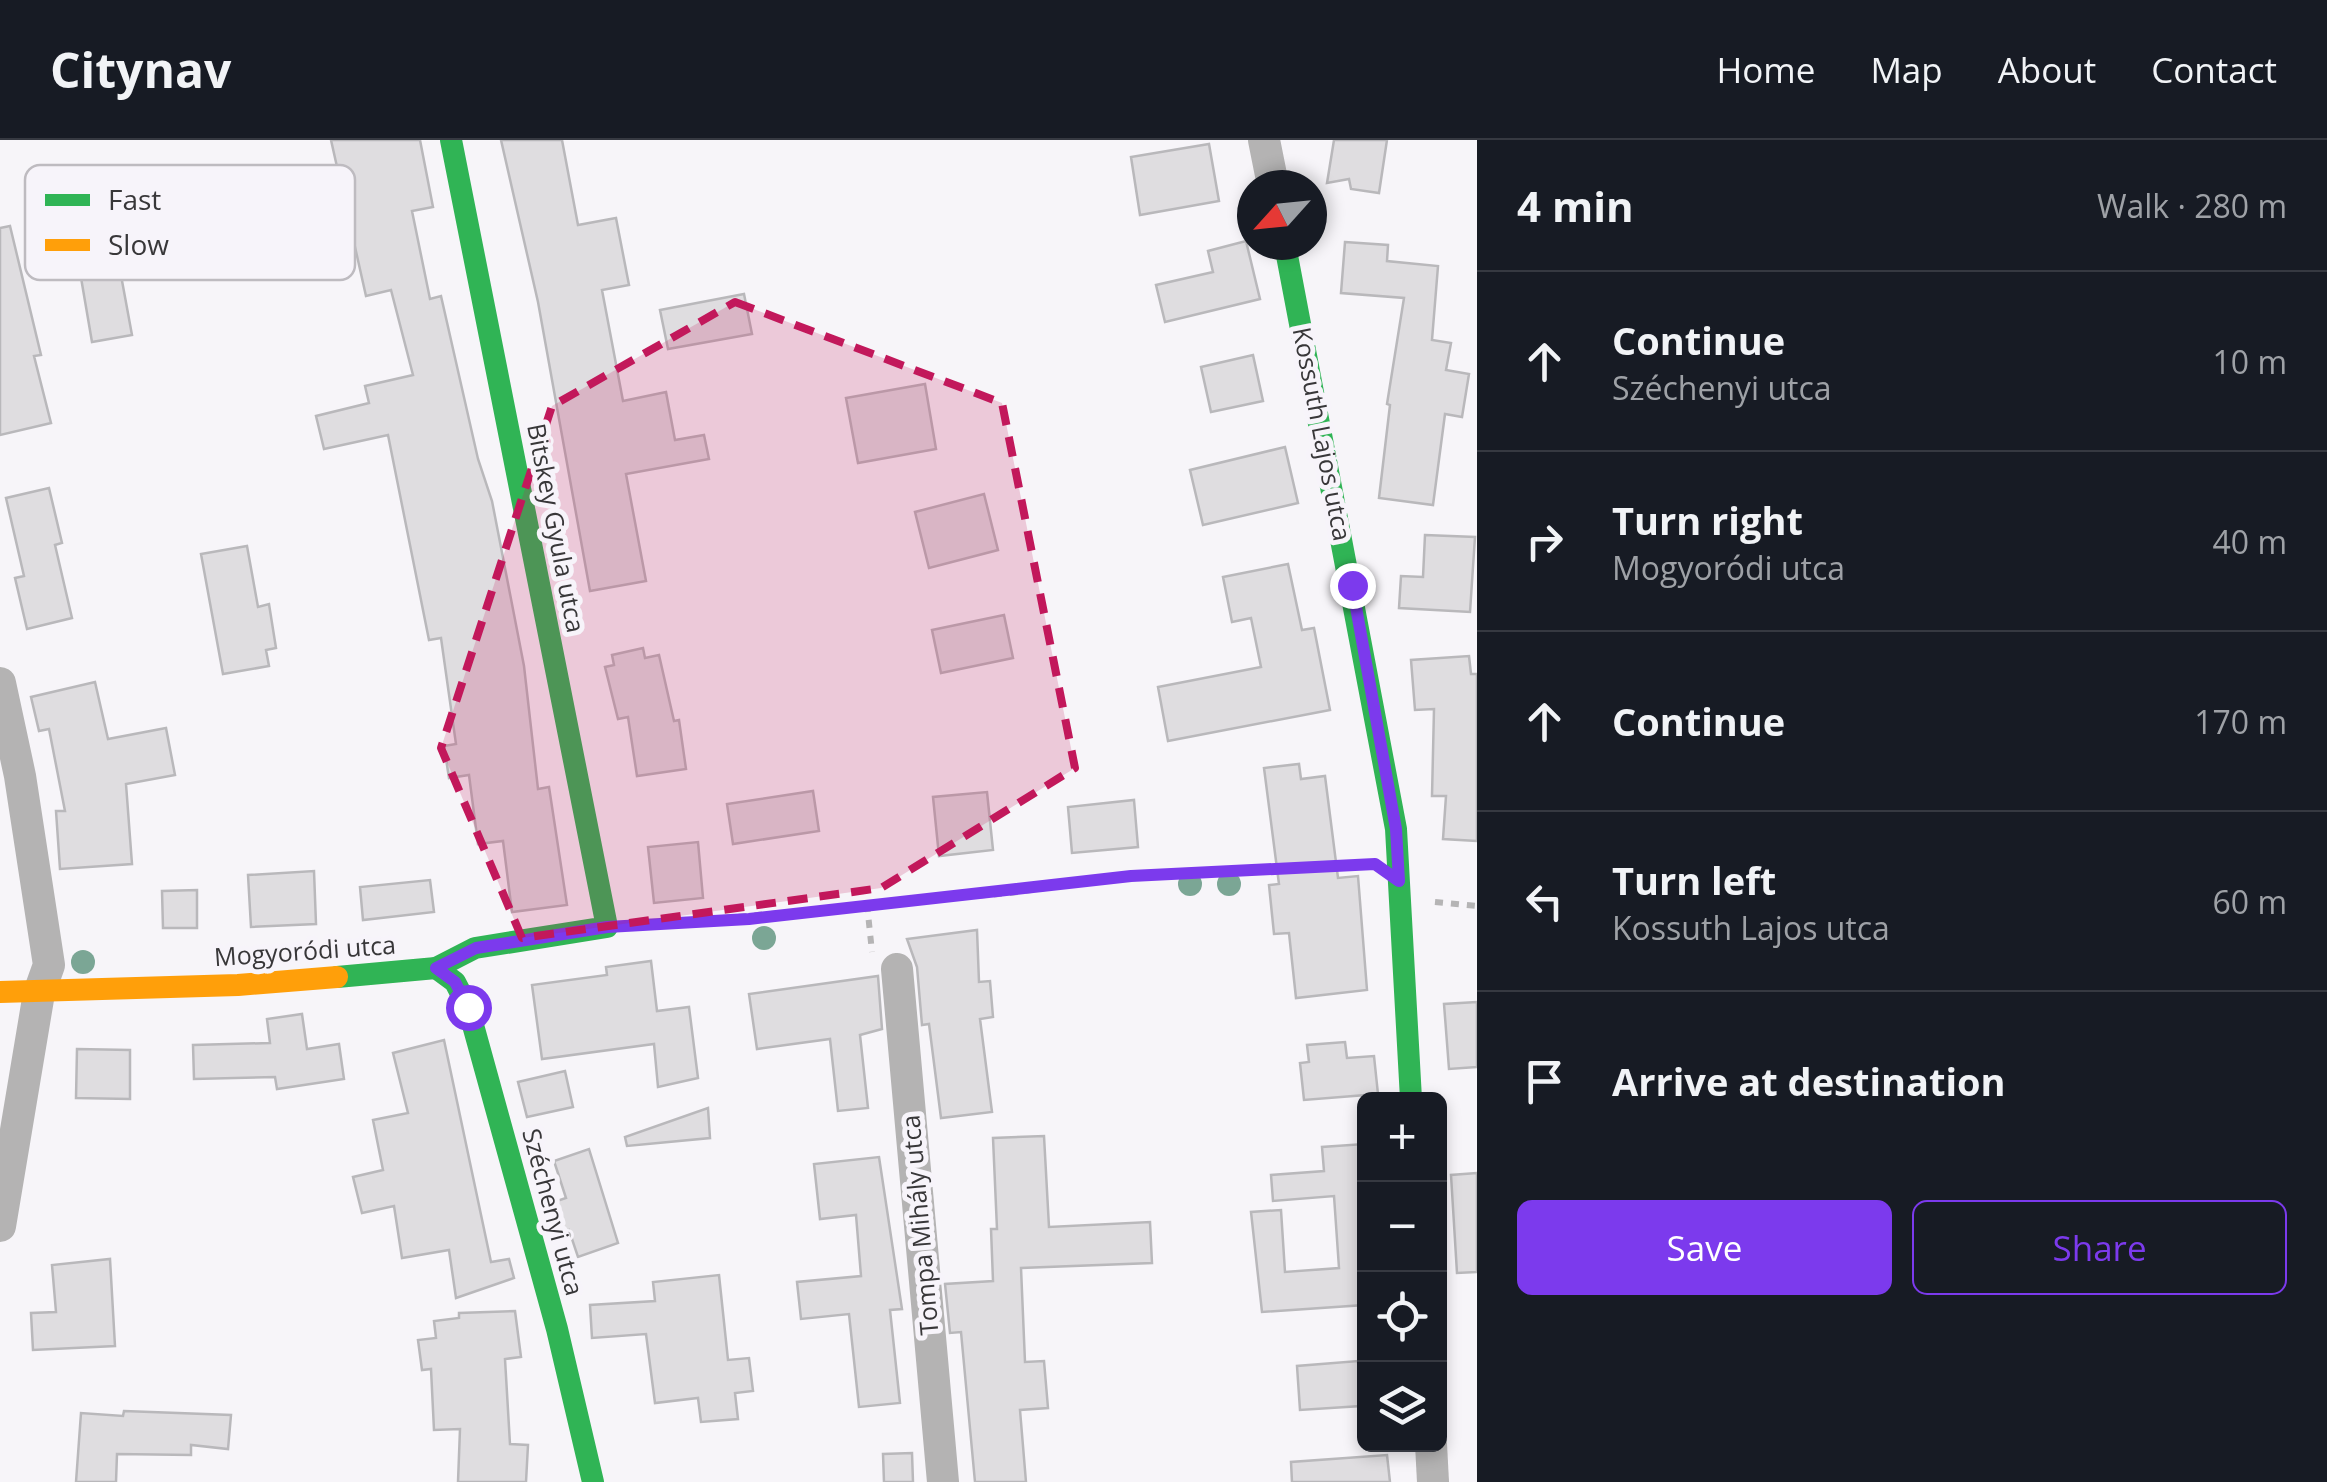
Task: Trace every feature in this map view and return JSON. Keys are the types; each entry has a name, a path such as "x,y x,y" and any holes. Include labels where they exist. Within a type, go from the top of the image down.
{"street":[{"name":"Bitskey Gyula utca","path":"451,140 607,927"},
{"path":"1264,140 1270,170"},
{"name":"Kossuth Lajos utca","path":"1288,260 1396,829 1412,1092"},
{"path":"0,682 49,964 39,993 0,1226"},
{"name":"Mogyoródi utca","path":"0,992 238,985 436,968 476,948 607,927"},
{"name":"Széchenyi utca","path":"436,968 455,982 468,1007 558,1329 593,1482"},
{"name":"Tompa Mihály utca","path":"885,970 943,1482"},
{"path":"1432,1452 1434,1482"}],"path":[{"path":"607,927 749,919 867,904 1010,893 1131,876 1375,864 1399,881"},
{"path":"867,904 885,970"},
{"path":"1466,905 1477,906"}],"highlighted area":[{"path":"735,302 1002,403 1075,768 881,888 522,938 441,748 552,406"}],"building":[{"path":"331,140 420,140 433,207 412,211 430,299 441,296 478,459 492,501 524,666 538,789 549,787 567,905 512,912 503,841 478,844 469,775 449,778 444,746 456,744 441,638 429,640 388,435 324,449 316,416 369,403 365,386 413,375 391,290 366,296 355,247 355,165 337,165"},
{"path":"501,140 562,140 578,225 616,218 629,285 602,290 623,401 666,392 675,440 704,435 709,459 626,474 646,581 590,591 538,302"},
{"path":"1334,140 1387,140 1379,193 1351,189 1349,179 1327,183"},
{"path":"1209,144 1219,201 1140,215 1131,157"},
{"path":"10,226 41,355 34,356 51,423 0,435 0,228"},
{"path":"1345,242 1388,245 1387,261 1438,266 1432,340 1451,343 1446,370 1469,374 1462,417 1445,414 1433,505 1379,498 1390,405 1387,404 1404,298 1341,293"},
{"path":"1237,243 1237,260 1251,260 1260,299 1165,322 1156,285 1213,272 1208,251"},
{"path":"81,280 122,280 132,335 92,342"},
{"path":"744,294 752,334 668,349 660,310"},
{"path":"1253,355 1263,401 1211,412 1201,367"},
{"path":"925,384 936,449 858,463 846,398"},
{"path":"1285,447 1298,503 1203,525 1190,470"},
{"path":"49,488 62,543 55,545 72,618 27,629 15,578 24,576 6,498"},
{"path":"984,494 998,550 929,568 915,512"},
{"path":"1425,535 1475,537 1470,612 1399,608 1401,576 1423,577"},
{"path":"247,546 258,607 269,604 276,648 266,650 269,666 223,674 201,554"},
{"path":"1288,564 1302,630 1314,628 1330,710 1168,741 1158,687 1261,667 1251,618 1232,622 1223,577"},
{"path":"1004,615 1013,658 941,673 932,630"},
{"path":"643,648 645,658 659,655 674,721 679,720 686,769 637,776 628,717 618,719 605,667 614,665 612,655"},
{"path":"1469,656 1471,674 1477,674 1477,841 1443,839 1446,796 1432,796 1434,709 1415,710 1411,660"},
{"path":"95,682 108,739 166,728 175,775 126,784 132,864 60,869 56,811 65,811 49,729 39,731 31,697"},
{"path":"1299,764 1301,779 1325,776 1338,878 1358,876 1367,990 1296,998 1289,933 1274,934 1269,885 1279,884 1264,768"},
{"path":"813,791 819,831 733,844 727,804"},
{"path":"987,792 993,850 939,856 933,797"},
{"path":"1134,800 1138,847 1072,853 1068,807"},
{"path":"698,842 703,898 654,903 648,847"},
{"path":"314,871 316,924 251,927 248,875"},
{"path":"430,880 434,912 363,920 360,887"},
{"path":"197,890 197,928 163,928 162,891"},
{"path":"977,930 979,982 990,981 993,1017 980,1019 992,1112 941,1118 929,1024 922,1025 917,967 907,939"},
{"path":"651,961 657,1011 689,1007 698,1078 658,1087 654,1044 542,1059 532,985 607,975 606,967"},
{"path":"878,976 882,1029 860,1035 868,1108 838,1111 830,1039 757,1049 749,994"},
{"path":"1477,1002 1477,1067 1449,1069 1444,1004"},
{"path":"302,1014 307,1049 339,1044 344,1079 277,1089 275,1077 194,1079 193,1045 270,1043 267,1019"},
{"path":"444,1040 491,1262 509,1259 514,1278 456,1298 449,1250 402,1258 394,1206 362,1213 353,1177 383,1170 373,1120 408,1113 393,1053"},
{"path":"1345,1042 1347,1058 1374,1056 1378,1092 1304,1100 1300,1063 1309,1062 1307,1045"},
{"path":"77,1049 130,1050 130,1099 76,1098"},
{"path":"565,1071 573,1107 527,1117 518,1082"},
{"path":"708,1108 710,1138 627,1146 625,1137"},
{"path":"1044,1136 1049,1227 1150,1222 1152,1263 1021,1268 1025,1362 1044,1361 1048,1408 1020,1410 1026,1482 975,1482 961,1332 950,1333 945,1284 993,1281 991,1229 997,1229 993,1138"},
{"path":"1357,1144 1357,1305 1262,1312 1251,1212 1281,1210 1285,1272 1339,1268 1334,1196 1273,1201 1271,1175 1324,1171 1322,1147"},
{"path":"589,1149 618,1243 578,1257 569,1230 560,1233 551,1203 566,1198 554,1161"},
{"path":"879,1157 902,1309 890,1310 900,1403 859,1407 849,1314 801,1319 797,1282 861,1276 856,1215 820,1219 814,1164"},
{"path":"1477,1173 1477,1272 1457,1273 1451,1175"},
{"path":"110,1259 115,1346 33,1350 31,1313 56,1312 52,1265"},
{"path":"719,1275 728,1360 749,1358 753,1391 735,1393 738,1419 701,1422 698,1398 655,1403 646,1334 592,1338 590,1305 655,1301 653,1282"},
{"path":"515,1311 521,1357 505,1359 510,1444 528,1445 526,1482 458,1482 460,1429 434,1430 431,1369 422,1370 418,1340 436,1338 434,1321 459,1318 459,1313"},
{"path":"1357,1361 1357,1406 1300,1410 1297,1366"},
{"path":"124,1411 231,1415 228,1449 191,1445 191,1455 117,1454 116,1482 76,1482 81,1413 123,1416"},
{"path":"912,1453 913,1482 884,1482 883,1454"},
{"path":"1387,1455 1390,1482 1292,1482 1291,1462"}],"traffic: fast":[{"path":"337,977 436,968 475,948 607,927 451,140"},
{"path":"1288,260 1396,829 1411,1092"},
{"path":"436,968 455,982 468,1007 557,1329 593,1482"}],"traffic: slow":[{"path":"0,992 238,985 337,977"}],"route":[{"path":"468,1007 455,982 436,968 476,948 607,927 749,919 867,904 1010,893 1131,876 1375,864 1399,881 1396,829 1352,585"}]}
